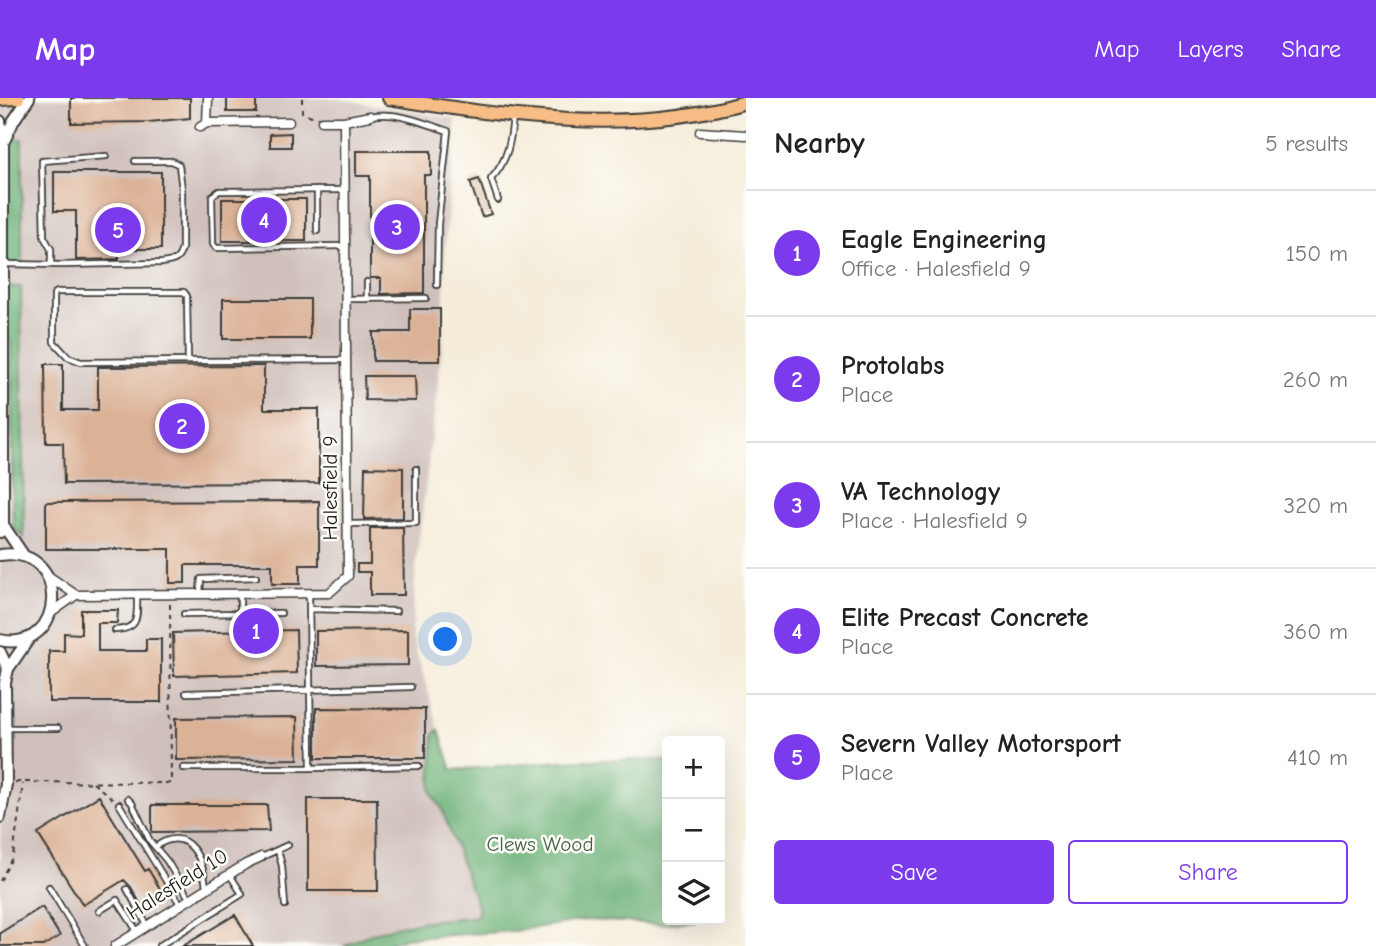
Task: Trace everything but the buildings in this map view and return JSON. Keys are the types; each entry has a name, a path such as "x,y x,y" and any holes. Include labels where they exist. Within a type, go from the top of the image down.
{"main road":[{"path":"0,99 18,98"},
{"path":"389,98 513,115 598,122 659,119 746,103"}],"street":[{"path":"3,143 29,98"},
{"path":"208,98 203,125 289,122"},
{"path":"322,121 370,117"},
{"path":"0,121 3,143 1,528 24,556 76,595 51,613"},
{"name":"Halesfield 9","path":"76,595 329,593 348,576 344,121"},
{"path":"700,132 746,135"},
{"path":"0,555 24,556"},
{"path":"0,640 20,640 42,628 51,613 54,597 50,577"},
{"path":"0,817 6,784 5,683 8,669 30,636"},
{"path":"0,652 8,669"},
{"name":"Halesfield 10","path":"115,946 261,857"}],"lane":[{"path":"370,117 384,114 416,120 448,131 438,224 437,285"},
{"path":"498,200 491,179 507,154 513,115"},
{"path":"51,265 51,249 44,237 42,161 106,156"},
{"path":"3,264 162,263 180,258 182,190 179,165 172,161 135,161"},
{"path":"317,190 317,231"},
{"path":"345,190 215,192 212,196 214,247 345,246"},
{"path":"367,282 367,299"},
{"path":"188,361 187,296 184,292 57,292 54,295 54,342 73,360 188,361 346,360"},
{"path":"346,299 426,299"},
{"path":"347,524 416,523 416,469"},
{"path":"200,594 201,579 256,577"},
{"path":"309,593 311,768"},
{"path":"115,630 128,630 132,627 137,618 137,594"},
{"path":"240,594 240,613"},
{"path":"310,609 397,611"},
{"path":"184,614 281,614"},
{"path":"186,693 411,687"},
{"path":"5,728 58,728"},
{"path":"183,768 419,766"},
{"path":"128,799 155,847 167,861 190,899"},
{"path":"119,804 180,905"},
{"path":"155,847 169,839 187,843 203,864 206,889"},
{"path":"261,857 288,845"},
{"path":"278,850 285,905"},
{"path":"159,946 242,894 230,874"},
{"path":"49,887 85,946"},
{"path":"127,889 147,925"},
{"path":"99,911 117,900 137,932"}],"path":[{"path":"302,98 302,112 322,121"},
{"path":"14,782 171,783 170,594"},
{"path":"0,881 13,856 23,782"},
{"path":"93,783 119,804"}],"shaded area":[{"path":"0,98 333,98 456,119 445,246 443,340 416,564 412,637 439,730 434,734 433,795 441,807 480,910 476,917 413,921 344,946 0,946"}],"green space":[{"path":"0,139 22,139 22,264 7,264 7,287 21,287 24,537 13,526 11,341 0,340"},
{"name":"Clews Wood","path":"439,730 452,770 576,760 662,760 662,924 585,920 515,931 405,938 383,946 344,946 375,932 425,921 475,917 479,911 441,807 431,788 434,734"}],"place":[{"name":"Elite Precast Concrete","path":"264,220"},
{"name":"VA Technology","path":"397,227"},
{"name":"Severn Valley Motorsport","path":"118,230"},
{"name":"Protolabs","path":"182,426"},
{"name":"Eagle Engineering","path":"256,631"}]}
